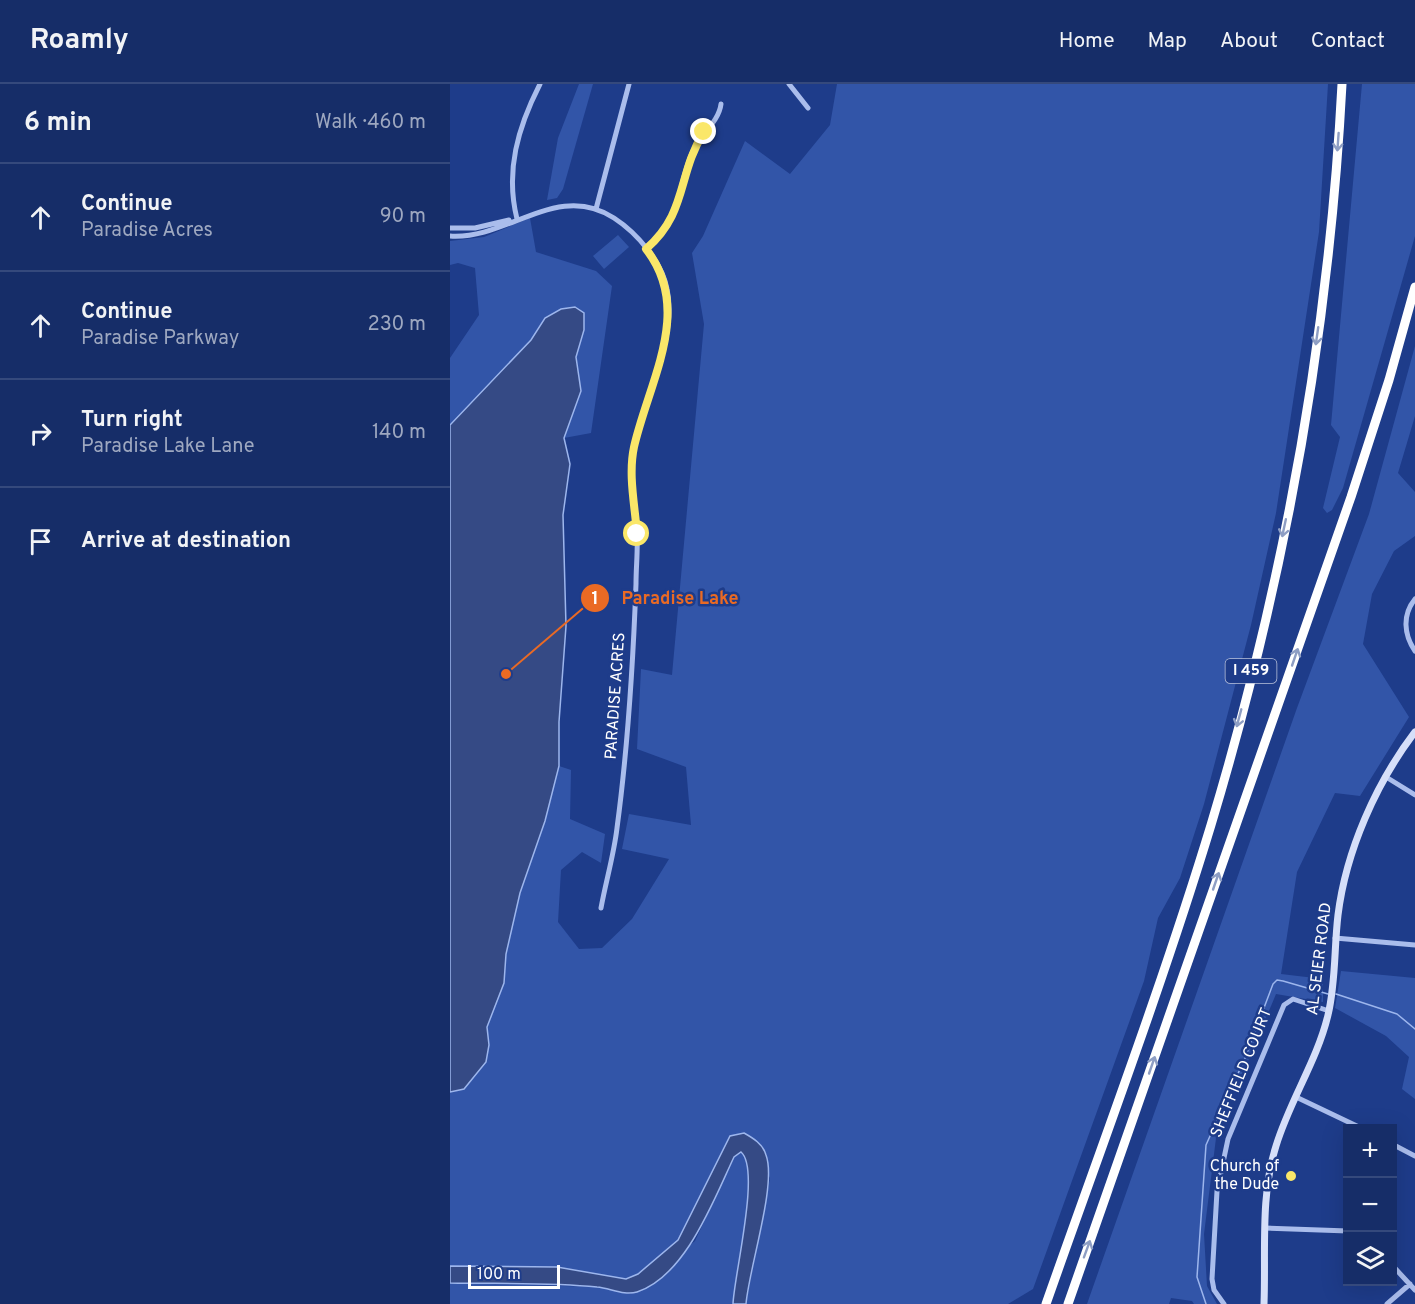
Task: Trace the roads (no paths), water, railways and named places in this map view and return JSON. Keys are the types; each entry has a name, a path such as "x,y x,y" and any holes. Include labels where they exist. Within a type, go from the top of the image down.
{"highway":[{"name":"I 459","path":"1046,1304 1212,822 1275,571 1299,452 1316,346 1328,257 1342,84"},
{"name":"I 459","path":"1068,1304 1351,497 1389,380 1415,287"}],"street":[{"path":"517,219 510,189 511,174 519,135 540,84"},
{"path":"450,236 477,235 556,205 596,209 629,84"},
{"path":"789,84 808,108"},
{"path":"646,249 674,217 692,154 718,114 721,104"},
{"name":"PARADISE ACRES","path":"596,209 627,227 646,249 660,270 667,289 669,315 634,448 632,474 637,534 630,715 617,830 601,908"},
{"path":"450,228 475,228 517,219"},
{"path":"1415,599 1407,612 1406,626 1409,642 1415,651"},
{"name":"AL SEIER ROAD","path":"1264,1304 1265,1228 1270,1168 1283,1124 1318,1052 1329,1011 1335,938 1348,868 1367,816 1386,777 1415,732"},
{"path":"1386,777 1415,795"},
{"path":"1335,938 1415,945"},
{"name":"SHEFFIELD COURT","path":"1224,1304 1214,1290 1212,1279 1217,1191 1228,1139 1284,1005 1293,999 1329,1011"},
{"path":"1296,1097 1353,1124"},
{"path":"1397,1147 1415,1156"},
{"path":"1265,1228 1343,1231"},
{"path":"1397,1270 1415,1290"},
{"path":"1387,1304 1410,1284"}],"waterway":[{"path":"1206,1304 1197,1277 1206,1145 1245,1058 1273,984 1277,980 1283,981 1328,994"},
{"path":"1336,994 1397,1014 1415,1029"}],"place":[{"name":"Paradise Lake","path":"506,674"},
{"name":"Church of the Dude","path":"1291,1176"}]}
